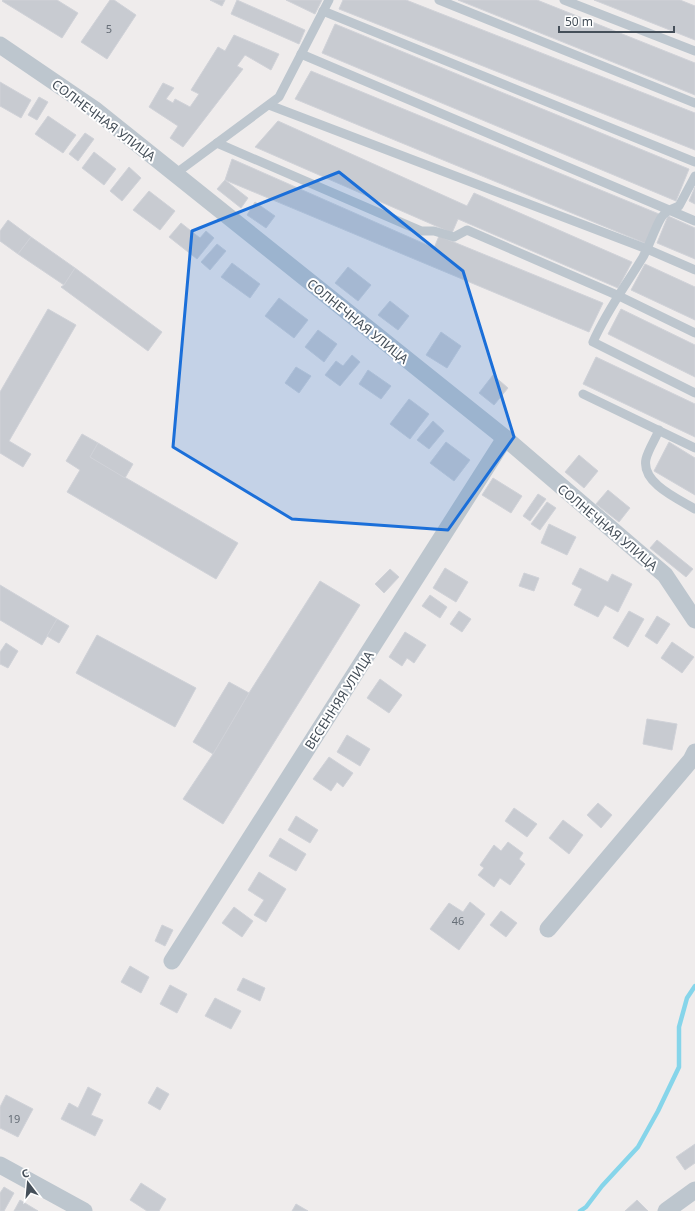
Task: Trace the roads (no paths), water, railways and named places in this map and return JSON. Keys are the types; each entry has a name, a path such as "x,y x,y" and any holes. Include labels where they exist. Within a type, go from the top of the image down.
{"street":[{"name":"СОЛНЕЧНАЯ УЛИЦА","path":"0,45 94,109 505,438 664,575 695,620"},
{"name":"ВЕСЕННЯЯ УЛИЦА","path":"172,961 505,438"},
{"path":"548,929 691,760 695,752"},
{"path":"0,1164 84,1211"},
{"path":"666,1211 695,1190"}],"lane":[{"path":"175,174 279,98 329,0"},
{"path":"439,0 695,103"},
{"path":"564,0 695,51"},
{"path":"323,11 695,162"},
{"path":"301,54 695,221"},
{"path":"269,105 647,249 695,270"},
{"path":"217,143 421,231 434,231 454,237 467,230 619,296 695,333"},
{"path":"695,176 679,206 668,210 662,217 647,249 619,296 612,304 593,342 695,393"},
{"path":"583,394 695,448"},
{"path":"659,430 646,459 647,472 657,485 695,509"}],"waterway":[{"path":"580,1211 586,1207 602,1186 638,1147 658,1111 679,1067 679,1027 687,998 695,986"}]}
